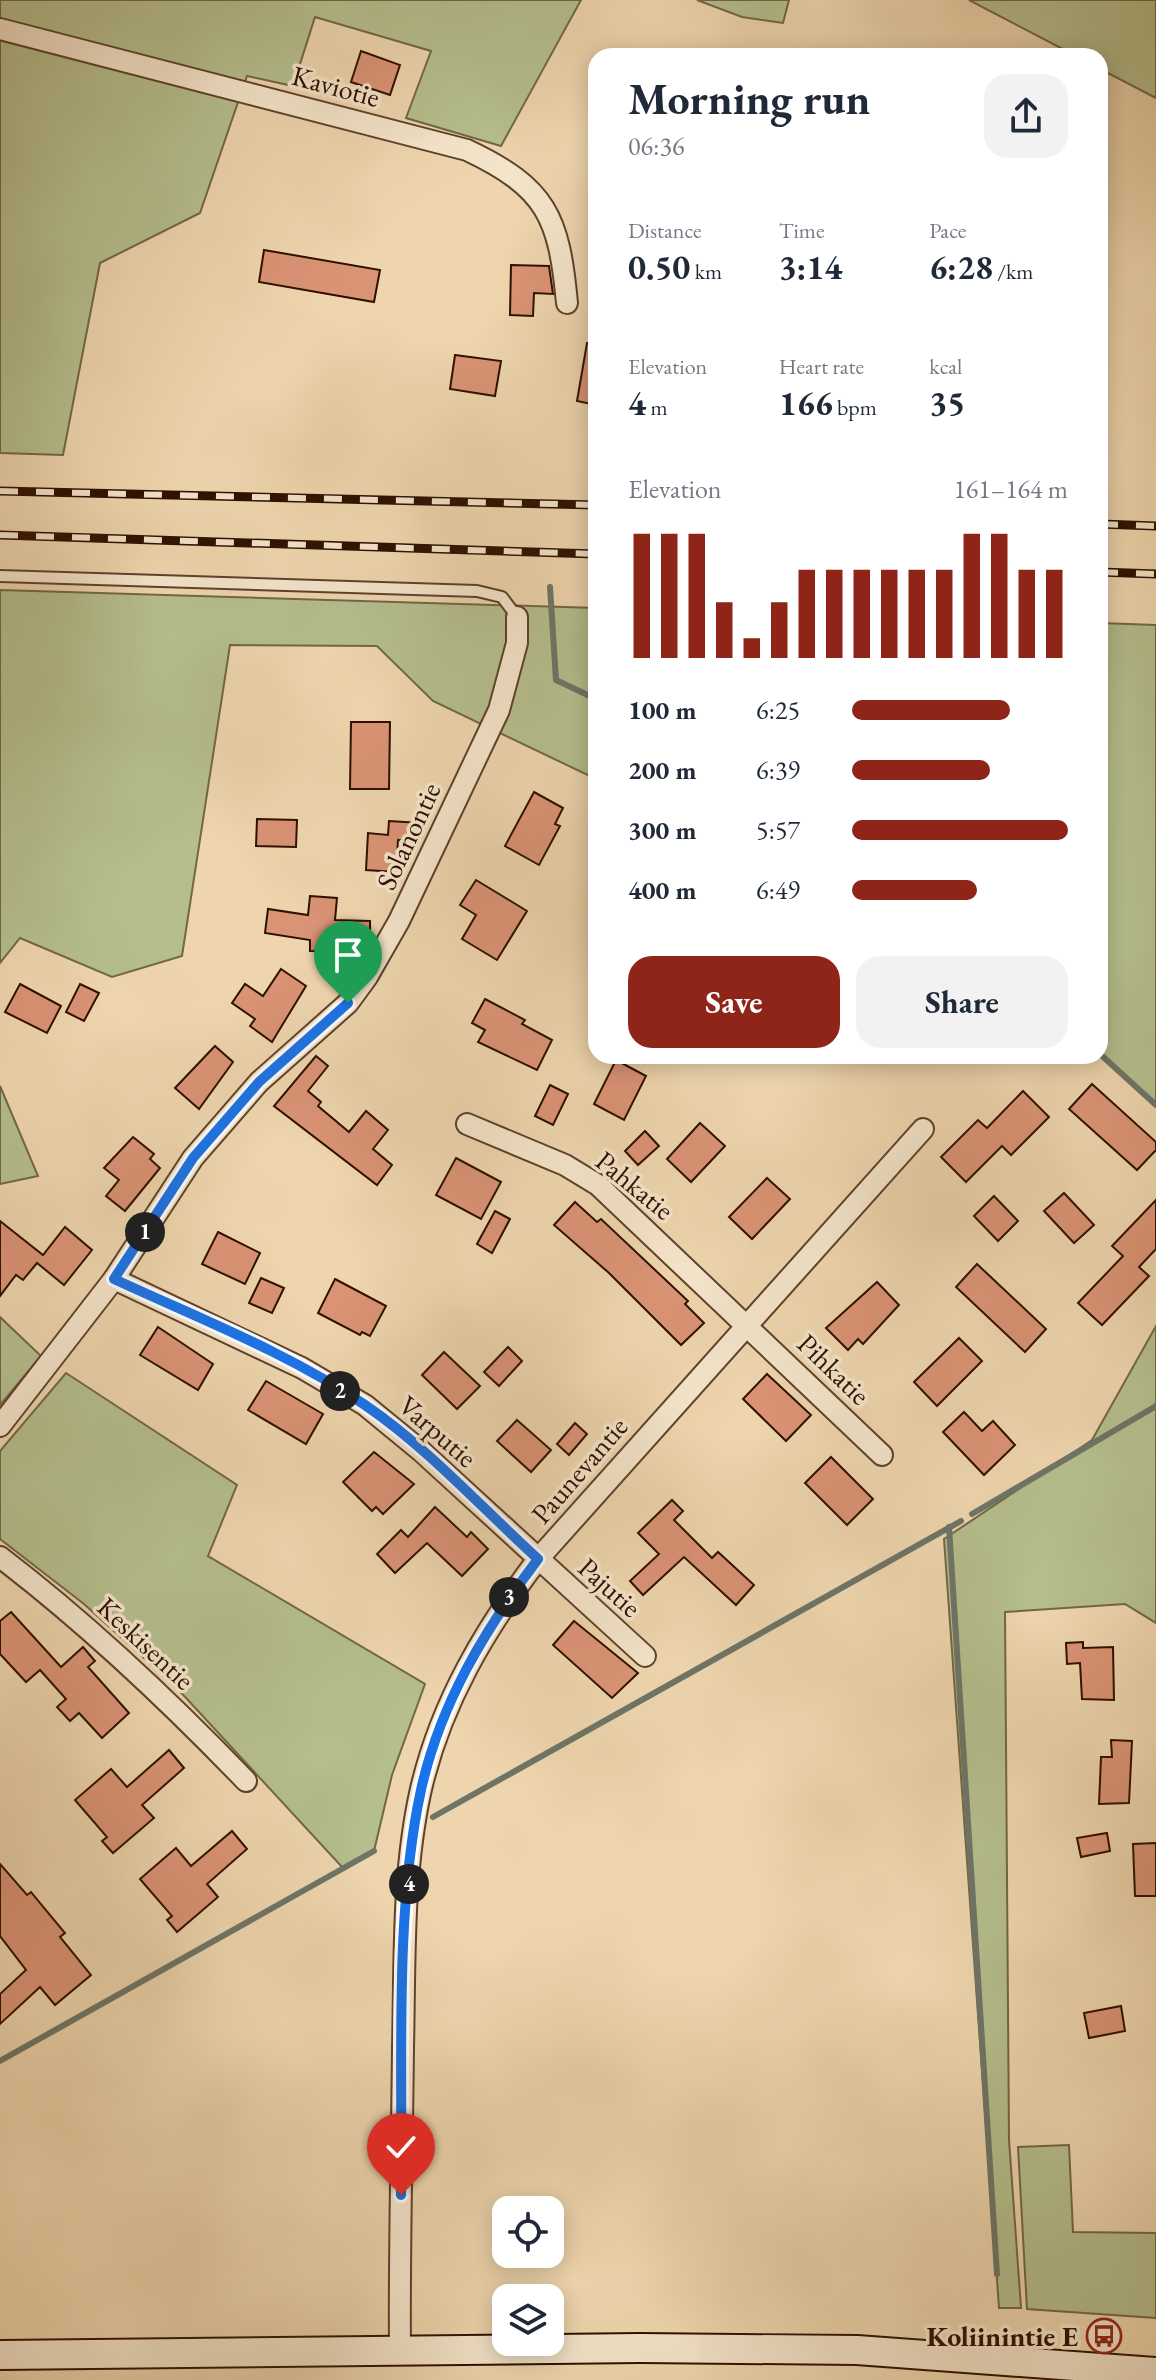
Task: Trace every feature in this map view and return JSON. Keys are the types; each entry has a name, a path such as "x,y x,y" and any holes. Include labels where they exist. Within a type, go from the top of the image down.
{"main road":[{"path":"0,2355 857,2350 1156,2372"}],"street":[{"name":"Kaviotie","path":"0,29 467,150 507,169 537,195 562,248 567,303"},
{"name":"Solanontie","path":"0,1426 114,1279 193,1158 259,1082 348,1003 367,977 399,921 499,710 517,643 517,617"},
{"name":"Pahkatie","path":"467,1124 565,1165 598,1185 746,1323"},
{"name":"Paunevantie","path":"400,2351 405,1963 410,1869 421,1789 442,1724 467,1664 496,1614 538,1559 746,1323 923,1129"},
{"name":"Varputie","path":"114,1279 302,1368 365,1405 421,1451 538,1559"},
{"name":"Pihkatie","path":"746,1323 882,1455"},
{"name":"Keskisentie","path":"0,1557 69,1610 152,1684 246,1781"},
{"name":"Pajutie","path":"538,1559 645,1656"}],"lane":[{"path":"0,576 477,591 502,597 517,617"}],"green space":[{"path":"0,0 581,0 501,146 406,118 431,51 315,17 293,86 247,76 200,213 100,263 63,455 0,453"},
{"path":"697,0 789,0 783,23 742,17"},
{"path":"969,0 1156,0 1156,98 1108,73 1108,48 1061,48"},
{"path":"0,590 588,608 588,775 433,701 377,646 230,645 182,956 112,977 20,938 0,963"},
{"path":"1108,623 1156,625 1156,1105 1108,1061"},
{"path":"0,1086 38,1176 0,1184"},
{"path":"0,1317 41,1356 0,1405"},
{"path":"1156,1326 1156,1623 1125,1604 1005,1612 1009,2140 1021,2308 999,2308 944,1539 1092,1440"},
{"path":"66,1373 237,1485 208,1556 425,1684 392,1775 374,1851 342,1867 175,1686 84,1604 0,1539 0,1451"},
{"path":"1069,2145 1073,2232 1156,2233 1156,2318 1027,2309 1018,2147"}],"building":[{"path":"361,51 400,65 390,95 351,82"},
{"path":"264,250 380,270 374,302 259,282"},
{"path":"511,265 549,266 553,294 534,293 533,316 510,315"},
{"path":"587,343 588,343 588,403 577,401"},
{"path":"455,355 501,361 495,396 450,389"},
{"path":"351,722 390,722 389,789 350,789"},
{"path":"534,792 563,808 555,824 560,826 539,865 505,846"},
{"path":"257,819 297,820 296,847 256,846"},
{"path":"389,821 420,823 418,841 398,840 396,872 366,870 368,833 388,835"},
{"path":"476,880 527,911 497,960 462,939 476,915 460,905"},
{"path":"310,896 337,898 335,920 370,921 370,945 366,952 310,951 310,940 265,933 268,909 308,915"},
{"path":"281,969 306,986 272,1042 250,1026 255,1019 232,1003 245,984 263,996"},
{"path":"20,984 61,1006 47,1033 5,1012"},
{"path":"80,984 99,993 84,1021 66,1012"},
{"path":"485,999 525,1020 522,1024 552,1040 537,1070 478,1042 485,1030 472,1023"},
{"path":"215,1046 233,1062 199,1109 175,1088"},
{"path":"316,1056 328,1066 308,1091 321,1102 318,1106 349,1132 366,1111 388,1130 373,1149 392,1165 377,1185 274,1106"},
{"path":"614,1064 624,1064 646,1076 624,1120 594,1104"},
{"path":"1092,1084 1156,1142 1156,1150 1137,1170 1069,1109"},
{"path":"550,1085 568,1094 553,1125 535,1116"},
{"path":"1023,1091 1049,1117 1011,1155 1002,1146 966,1182 941,1157 978,1120 987,1128"},
{"path":"700,1123 725,1146 691,1182 667,1159"},
{"path":"645,1131 659,1146 638,1165 625,1151"},
{"path":"133,1137 154,1154 150,1159 160,1168 125,1211 106,1196 119,1180 104,1168"},
{"path":"456,1158 501,1182 481,1219 436,1195"},
{"path":"767,1178 790,1199 752,1239 729,1217"},
{"path":"1064,1193 1094,1225 1074,1243 1044,1211"},
{"path":"994,1196 1018,1221 998,1241 974,1216"},
{"path":"1156,1200 1156,1249 1139,1267 1149,1276 1102,1325 1078,1303 1123,1256 1112,1246"},
{"path":"575,1202 597,1222 601,1219 688,1301 685,1304 704,1323 681,1345 609,1273 554,1225"},
{"path":"495,1211 510,1219 492,1253 477,1244"},
{"path":"0,1221 43,1255 65,1227 92,1250 64,1285 37,1263 23,1280 16,1275 0,1296"},
{"path":"218,1232 260,1253 245,1284 202,1264"},
{"path":"977,1264 1046,1329 1025,1352 956,1287"},
{"path":"261,1278 284,1288 272,1313 249,1303"},
{"path":"335,1279 386,1306 370,1336 362,1332 360,1335 318,1313"},
{"path":"877,1282 899,1305 863,1344 858,1339 848,1350 826,1328"},
{"path":"158,1327 213,1364 198,1390 140,1355"},
{"path":"959,1338 982,1361 937,1406 914,1382"},
{"path":"508,1347 522,1361 499,1386 484,1372"},
{"path":"444,1352 480,1386 457,1409 422,1375"},
{"path":"767,1374 811,1415 786,1441 743,1399"},
{"path":"266,1381 323,1414 306,1444 248,1410"},
{"path":"964,1412 982,1431 993,1421 1015,1445 984,1475 943,1432"},
{"path":"517,1420 551,1450 531,1472 497,1441"},
{"path":"575,1423 587,1434 569,1455 557,1444"},
{"path":"374,1452 414,1484 383,1514 376,1507 372,1511 343,1482"},
{"path":"831,1457 873,1499 847,1525 805,1483"},
{"path":"672,1500 683,1511 674,1520 712,1558 718,1552 754,1585 736,1605 684,1557 643,1595 630,1581 659,1554 638,1533"},
{"path":"435,1507 467,1537 471,1532 488,1549 462,1576 427,1543 395,1573 377,1554 401,1530 408,1537"},
{"path":"11,1612 61,1667 83,1647 95,1661 88,1667 129,1713 102,1738 79,1713 70,1721 57,1707 66,1699 40,1670 26,1682 0,1654 0,1621"},
{"path":"574,1621 638,1673 612,1698 553,1645"},
{"path":"1083,1642 1083,1648 1113,1647 1114,1700 1082,1699 1080,1663 1067,1664 1066,1643"},
{"path":"1111,1740 1132,1741 1129,1803 1099,1804 1101,1757 1112,1757"},
{"path":"169,1750 184,1768 142,1805 154,1818 113,1853 102,1841 107,1837 75,1800 111,1769 127,1787"},
{"path":"232,1831 247,1849 207,1884 218,1897 177,1932 167,1920 172,1916 140,1879 176,1848 191,1866"},
{"path":"1107,1833 1110,1851 1081,1857 1077,1838"},
{"path":"1156,1843 1156,1896 1135,1896 1133,1844"},
{"path":"0,1864 27,1895 31,1892 65,1933 60,1937 91,1975 55,2005 40,1987 0,2024 0,1994 26,1970 0,1936"},
{"path":"1121,2006 1125,2031 1089,2038 1084,2013"}],"waterway":[{"path":"550,587 556,680 588,695"},
{"path":"1108,1061 1156,1105"},
{"path":"972,1514 1156,1406"},
{"path":"433,1817 961,1521"},
{"path":"949,1527 997,2274"},
{"path":"0,2061 374,1851"}],"railway":[{"path":"0,491 588,505"},
{"path":"1108,524 1156,526"},
{"path":"0,535 588,554"},
{"path":"1108,572 1156,574"}],"place":[{"name":"Koliinintie E","path":"1104,2336"}],"route":[{"path":"348,1003 259,1082 193,1158 114,1279 302,1368 365,1405 421,1451 538,1559 496,1614 467,1664 442,1724 421,1789 410,1869 405,1963 401,2195"}]}
